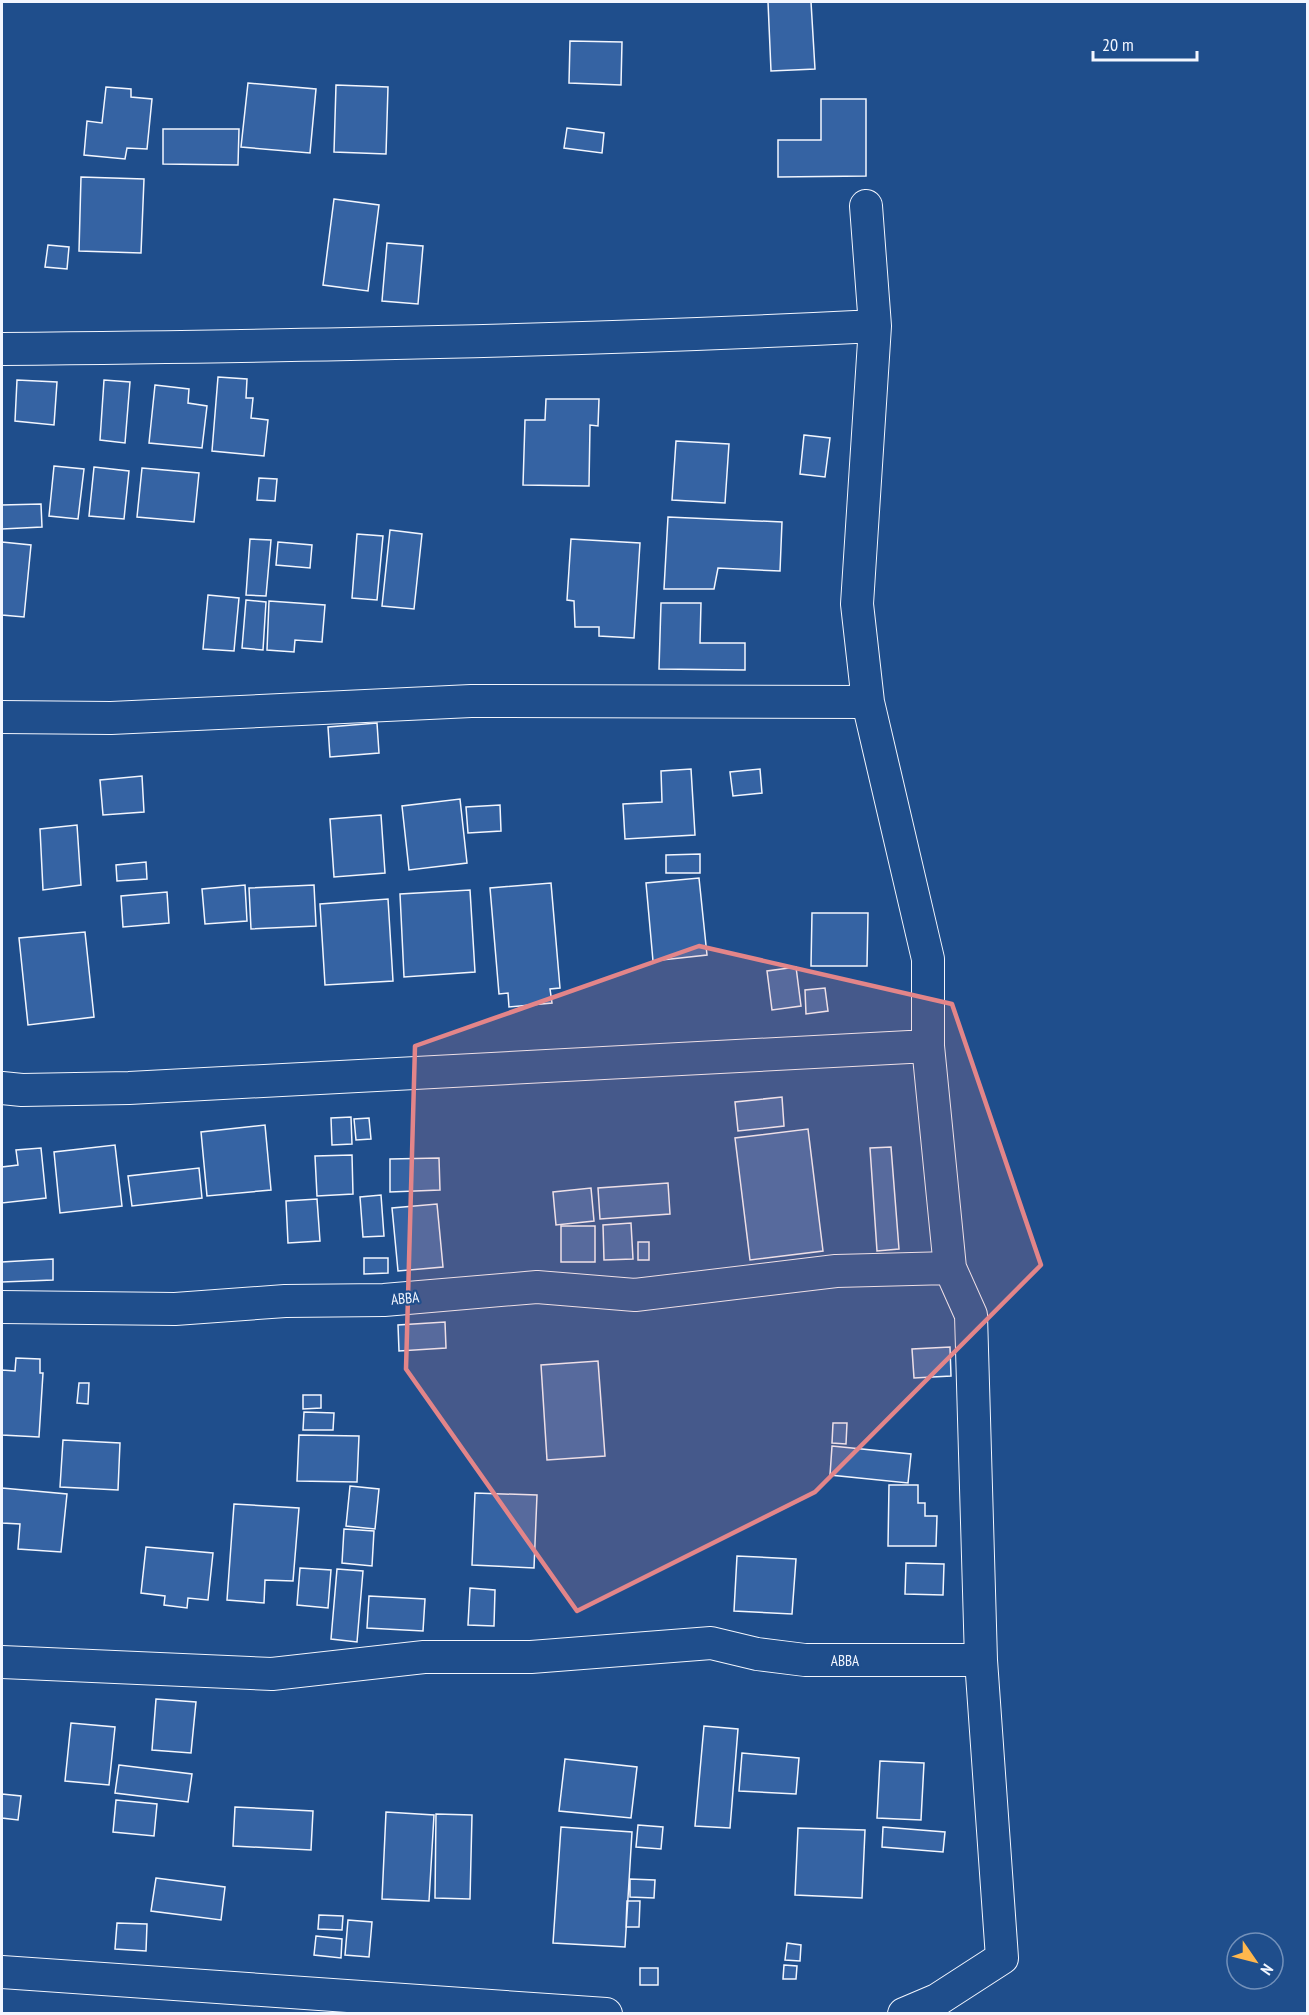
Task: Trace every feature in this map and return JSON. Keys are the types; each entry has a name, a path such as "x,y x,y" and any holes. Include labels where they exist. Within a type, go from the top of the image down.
{"street":[{"path":"866,206 875,326 857,604 868,702 928,958 928,1046 950,1268 971,1315 981,1660 1002,1958 937,2000 904,2013"},
{"path":"2,349 654,338 875,326"},
{"path":"2,717 111,718 471,701 868,702"},
{"path":"2,1088 21,1090 129,1088 928,1046"},
{"name":"ABBA","path":"2,1307 175,1309 285,1301 384,1300 537,1287 634,1295 836,1271 950,1268"},
{"name":"ABBA","path":"2,1662 272,1674 424,1657 531,1658 711,1643 757,1654 805,1660 981,1660"},
{"path":"2,1972 606,2013"}],"highlighted area":[{"path":"699,946 952,1004 1041,1265 815,1492 577,1611 406,1369 415,1046"}],"building":[{"path":"768,2 811,2 815,69 771,71"},
{"path":"570,41 622,42 621,85 569,83"},
{"path":"248,83 316,89 310,153 241,147"},
{"path":"336,85 388,87 386,154 334,152"},
{"path":"106,87 131,89 131,97 152,99 147,149 127,148 125,159 84,155 87,121 102,123"},
{"path":"821,99 866,99 866,176 778,177 778,140 821,140"},
{"path":"567,128 604,133 602,153 564,148"},
{"path":"163,129 239,129 238,165 163,164"},
{"path":"81,177 144,179 141,253 79,251"},
{"path":"334,199 379,205 368,291 323,285"},
{"path":"387,243 423,246 418,304 382,301"},
{"path":"387,243 423,246 418,304 382,301"},
{"path":"48,245 69,247 67,269 45,267"},
{"path":"218,377 247,379 246,398 253,398 251,418 268,420 264,456 212,451"},
{"path":"17,380 57,382 54,425 15,421"},
{"path":"104,380 130,382 125,443 100,440"},
{"path":"155,385 189,389 188,403 207,406 202,448 149,443"},
{"path":"546,399 599,399 598,426 590,425 589,486 523,485 525,420 545,420"},
{"path":"804,435 830,438 825,477 800,474"},
{"path":"676,441 729,444 725,503 672,500"},
{"path":"54,466 84,469 78,519 49,516"},
{"path":"94,467 129,471 124,519 89,516"},
{"path":"142,468 199,473 194,522 137,517"},
{"path":"259,478 277,479 275,501 257,500"},
{"path":"41,504 42,527 2,529 2,505"},
{"path":"668,517 782,522 780,571 718,568 714,589 664,589"},
{"path":"390,530 422,534 414,609 382,606"},
{"path":"357,534 383,536 377,600 352,598"},
{"path":"250,539 271,540 266,596 246,595"},
{"path":"571,539 640,543 634,638 599,636 599,627 575,627 574,601 567,600"},
{"path":"2,542 31,545 24,617 2,615"},
{"path":"278,542 312,545 310,568 276,565"},
{"path":"208,595 239,598 234,651 203,649"},
{"path":"246,600 266,602 263,650 242,648"},
{"path":"269,601 325,605 322,642 295,640 294,652 267,650"},
{"path":"661,603 701,603 700,643 745,643 745,670 659,669"},
{"path":"377,723 379,753 330,757 328,727"},
{"path":"691,769 695,835 625,839 623,804 662,802 661,771"},
{"path":"760,769 762,793 733,796 730,772"},
{"path":"142,776 144,812 103,815 100,780"},
{"path":"460,799 467,863 409,870 402,806"},
{"path":"500,805 501,831 468,833 466,807"},
{"path":"381,815 385,873 334,877 330,819"},
{"path":"77,825 81,885 43,890 40,829"},
{"path":"700,854 700,873 666,873 666,855"},
{"path":"146,862 147,879 117,881 116,865"},
{"path":"699,878 707,955 653,961 646,883"},
{"path":"551,883 560,988 550,989 552,1003 509,1007 508,993 499,994 490,888"},
{"path":"245,885 247,921 205,924 202,889"},
{"path":"314,885 316,926 251,929 249,888"},
{"path":"470,890 475,972 404,977 400,894"},
{"path":"167,892 169,923 123,927 121,896"},
{"path":"388,899 393,981 325,985 320,904"},
{"path":"812,913 868,913 867,966 811,966"},
{"path":"85,932 94,1017 28,1025 19,938"},
{"path":"796,967 801,1006 772,1010 767,971"},
{"path":"825,988 828,1011 806,1014 805,990"},
{"path":"782,1097 784,1126 738,1131 735,1102"},
{"path":"351,1117 352,1144 332,1145 331,1118"},
{"path":"369,1118 371,1139 356,1140 354,1119"},
{"path":"265,1125 271,1190 207,1196 201,1132"},
{"path":"808,1129 823,1251 750,1260 735,1138"},
{"path":"115,1145 122,1206 60,1213 54,1152"},
{"path":"891,1147 899,1249 877,1251 870,1148"},
{"path":"41,1148 46,1198 2,1203 2,1167 18,1165 16,1150"},
{"path":"352,1155 353,1194 317,1196 315,1156"},
{"path":"439,1158 440,1190 390,1192 390,1159"},
{"path":"199,1168 202,1198 132,1206 128,1176"},
{"path":"668,1183 670,1214 600,1219 598,1188"},
{"path":"591,1188 594,1221 556,1225 553,1192"},
{"path":"381,1195 384,1236 363,1237 360,1197"},
{"path":"317,1199 320,1241 288,1243 286,1201"},
{"path":"437,1204 443,1267 398,1271 392,1208"},
{"path":"631,1223 633,1259 604,1260 603,1225"},
{"path":"561,1226 595,1226 595,1262 561,1262"},
{"path":"638,1242 649,1242 649,1260 638,1260"},
{"path":"364,1258 388,1258 388,1273 364,1274"},
{"path":"53,1259 53,1280 2,1282 2,1262"},
{"path":"445,1322 446,1348 399,1351 398,1325"},
{"path":"950,1347 951,1376 914,1378 912,1349"},
{"path":"16,1358 40,1359 40,1373 43,1373 39,1437 2,1435 2,1370 15,1371"},
{"path":"598,1361 605,1456 547,1460 541,1365"},
{"path":"79,1383 89,1383 88,1404 77,1403"},
{"path":"303,1395 321,1395 321,1408 303,1409"},
{"path":"304,1412 334,1413 333,1430 303,1430"},
{"path":"833,1423 847,1423 846,1444 832,1443"},
{"path":"299,1435 359,1436 357,1482 297,1481"},
{"path":"63,1440 120,1443 118,1490 60,1487"},
{"path":"832,1446 911,1454 908,1483 830,1475"},
{"path":"889,1485 918,1485 918,1503 925,1503 925,1516 937,1516 936,1546 888,1546"},
{"path":"350,1486 379,1489 375,1529 346,1526"},
{"path":"2,1488 67,1494 61,1552 18,1549 20,1524 2,1523"},
{"path":"475,1493 537,1495 534,1568 472,1565"},
{"path":"234,1504 299,1508 293,1581 265,1580 264,1603 227,1600"},
{"path":"344,1529 374,1531 372,1566 342,1563"},
{"path":"146,1547 213,1553 208,1600 188,1598 187,1608 164,1605 165,1596 141,1593"},
{"path":"737,1556 796,1559 792,1614 734,1611"},
{"path":"906,1563 944,1564 943,1595 905,1594"},
{"path":"300,1568 331,1570 328,1608 297,1605"},
{"path":"337,1569 363,1571 357,1642 331,1639"},
{"path":"470,1588 495,1590 494,1626 468,1625"},
{"path":"369,1596 425,1599 423,1631 367,1628"},
{"path":"156,1699 196,1702 191,1753 152,1750"},
{"path":"71,1723 115,1727 109,1785 65,1781"},
{"path":"704,1726 738,1729 730,1828 695,1826"},
{"path":"742,1753 799,1758 796,1794 739,1791"},
{"path":"565,1759 637,1767 631,1818 559,1811"},
{"path":"880,1761 924,1763 921,1820 877,1818"},
{"path":"119,1765 192,1774 188,1802 115,1793"},
{"path":"2,1794 21,1796 18,1820 2,1818"},
{"path":"116,1800 157,1804 154,1836 113,1832"},
{"path":"235,1807 313,1811 311,1850 233,1846"},
{"path":"386,1812 434,1815 429,1901 382,1899"},
{"path":"436,1814 472,1815 470,1899 435,1898"},
{"path":"638,1825 663,1827 661,1849 636,1847"},
{"path":"561,1827 632,1832 625,1947 553,1943"},
{"path":"883,1827 945,1832 943,1852 882,1847"},
{"path":"798,1828 865,1830 862,1898 795,1895"},
{"path":"156,1878 225,1887 221,1920 151,1911"},
{"path":"630,1879 655,1880 654,1898 630,1897"},
{"path":"627,1901 640,1901 639,1927 626,1927"},
{"path":"319,1915 343,1916 342,1930 318,1929"},
{"path":"348,1920 372,1922 369,1957 345,1955"},
{"path":"117,1923 147,1924 146,1951 115,1949"},
{"path":"316,1936 342,1939 341,1958 314,1955"},
{"path":"787,1943 801,1945 800,1961 785,1960"},
{"path":"784,1965 797,1966 796,1979 783,1979"},
{"path":"640,1968 658,1968 658,1985 640,1985"}]}
